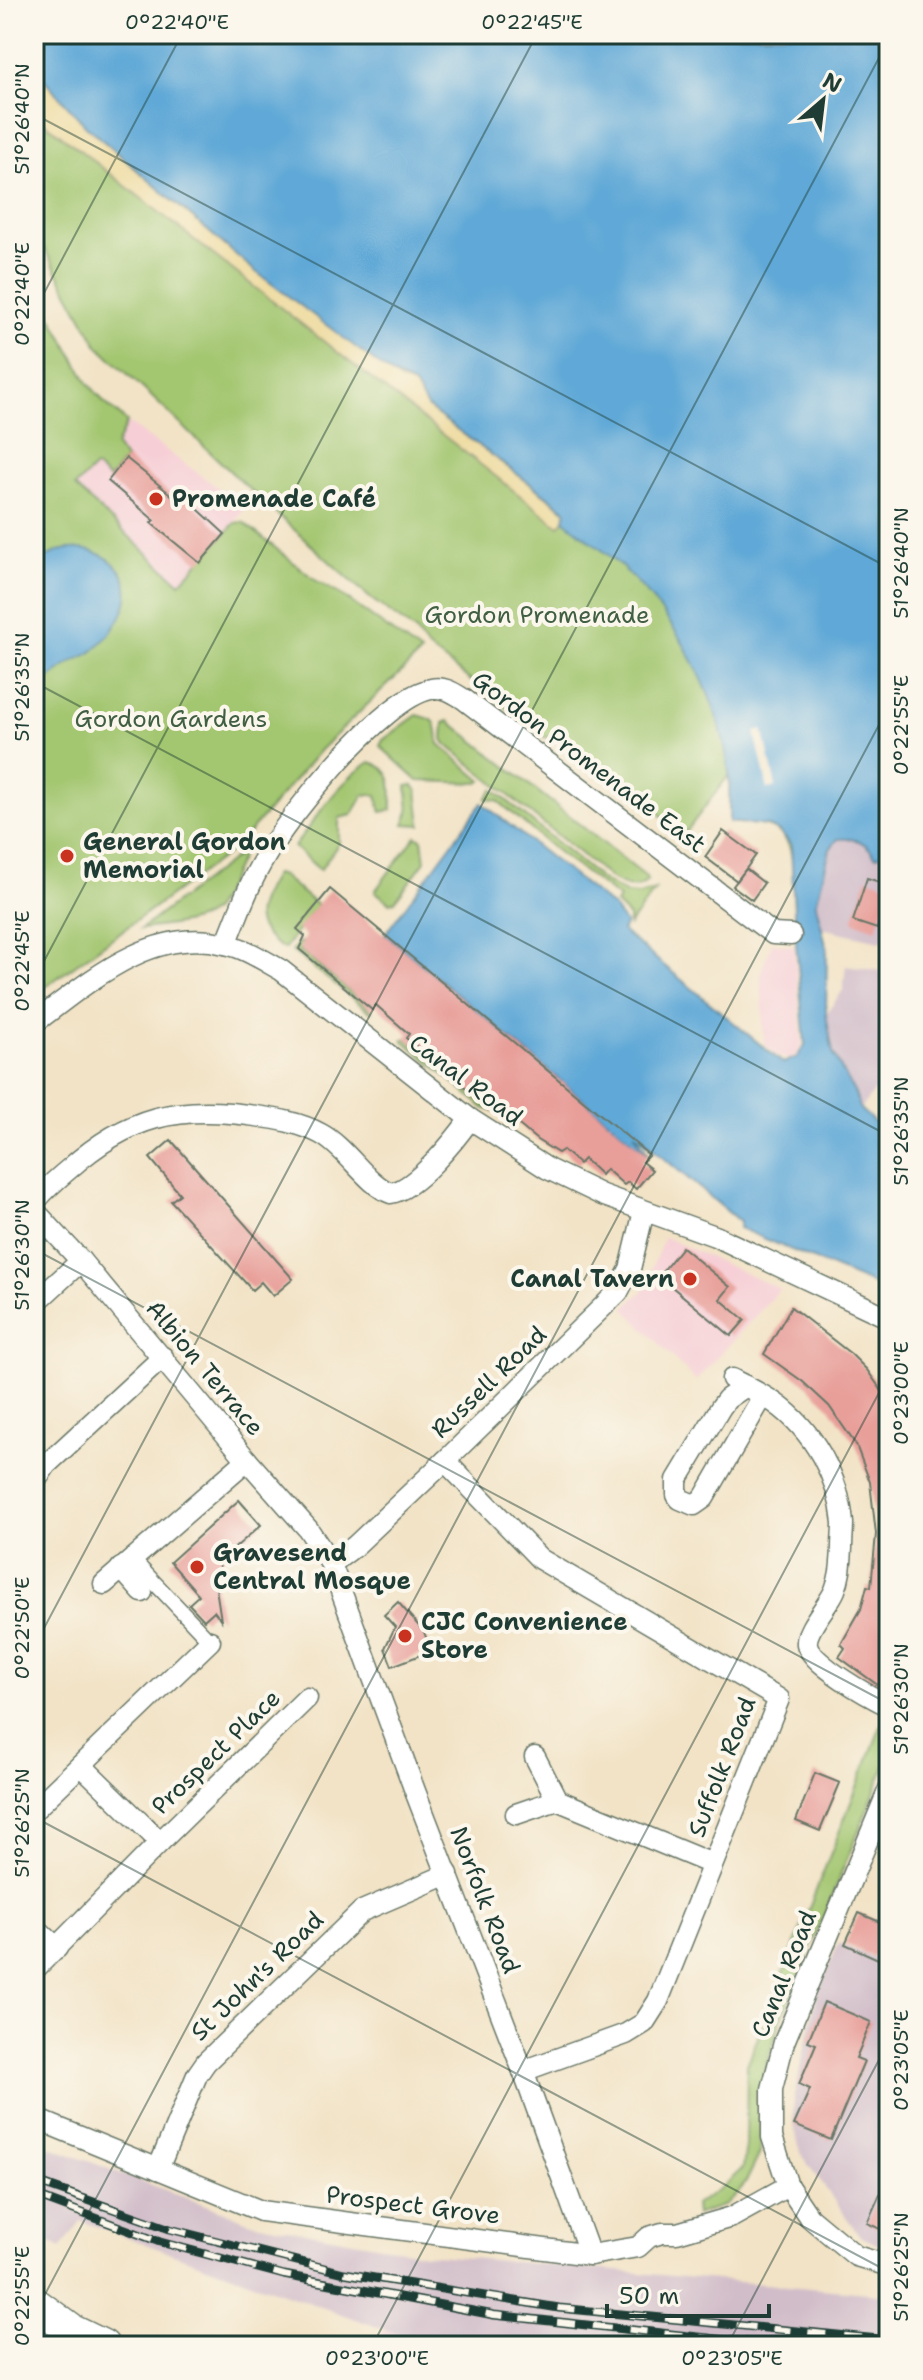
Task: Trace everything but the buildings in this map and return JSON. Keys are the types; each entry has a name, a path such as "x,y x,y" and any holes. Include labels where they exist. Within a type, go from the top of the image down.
{"main road":[{"path":"34,2303 68,2338 103,2346"}],"street":[{"name":"Gordon Promenade East","path":"226,944 265,857 310,795 356,742 382,720 416,694 440,688 447,689 478,709 773,934 791,935"},
{"name":"Canal Road","path":"34,1023 109,967 164,943 197,939 226,944 281,970 470,1119 548,1169 589,1189 715,1236 889,1318"},
{"path":"34,1203 100,1143 130,1127 170,1114 227,1112 299,1125 330,1140 379,1187 391,1193 408,1187 453,1142 470,1119"},
{"name":"Albion Terrace","path":"34,1210 81,1261 308,1529 331,1564"},
{"name":"Russell Road","path":"331,1564 355,1546 445,1461 621,1287 630,1269 644,1211"},
{"path":"34,1304 81,1261"},
{"path":"34,1483 46,1465 163,1357"},
{"path":"747,1387 704,1498 694,1505 687,1503 677,1495 677,1480 721,1407 731,1396 747,1387"},
{"path":"747,1387 785,1411 812,1441 827,1466 840,1506 842,1569 833,1595 809,1632 809,1648 818,1660 889,1706"},
{"path":"104,1584 247,1460"},
{"name":"Suffolk Road","path":"445,1461 540,1559 779,1699 658,2001 644,2023 626,2034 523,2071"},
{"path":"126,1563 142,1592"},
{"path":"34,1810 210,1641 126,1563"},
{"name":"Norfolk Road","path":"331,1564 590,2255"},
{"name":"Prospect Place","path":"34,1970 307,1698"},
{"path":"535,1757 557,1800 712,1864"},
{"name":"Prospect Place","path":"81,1765 160,1842"},
{"name":"Canal Road","path":"788,2186 772,2137 772,2089 784,2042 889,1789"},
{"path":"516,1814 557,1800"},
{"name":"St John's Road","path":"158,2169 197,2075 206,2062 362,1911 448,1874"},
{"path":"34,1926 57,1948"},
{"name":"Prospect Grove","path":"34,2118 266,2212 590,2255 638,2247 649,2237 677,2233 732,2217 788,2186"},
{"path":"788,2186 809,2217 856,2256 889,2266"}],"shaded area":[{"path":"127,422 246,508 181,584 74,486 95,467 110,478 125,459 117,451 116,442"},
{"path":"838,838 852,838 866,843 875,856 889,854 889,943 821,928 816,904 830,849"},
{"path":"772,943 794,946 802,1044 796,1055 788,1059 778,1056 764,1044 761,972"},
{"path":"846,966 889,972 889,1079 874,1091 860,1109 833,1053 826,1014 843,990"},
{"path":"664,1237 780,1289 696,1381 624,1308 643,1291"},
{"path":"839,1943 889,1965 889,2250 860,2236 802,2156 793,2126 794,2096 818,1991"},
{"path":"34,2141 254,2223 425,2254 889,2295 889,2346 445,2346 386,2330 81,2221 61,2248 34,2233"},
{"path":"386,2330 445,2346 366,2346"}],"green space":[{"name":"Gordon Promenade","path":"34,34 420,34 794,845 794,902 792,858 785,839 769,827 729,822 729,775 680,840 668,822 639,794 569,740 544,737 427,647 415,631 370,598 98,346 34,230 34,114 559,525 34,68"},
{"name":"Gordon Gardens","path":"34,277 37,291 88,383 127,422 116,446 125,459 109,479 95,467 75,487 180,583 235,523 243,522 318,582 343,596 421,653 320,750 237,847 34,995"},
{"path":"417,715 433,721 439,744 482,781 418,781 380,746 383,740"},
{"path":"449,721 646,877 647,881 633,887 610,878 446,744 443,739 444,723"},
{"path":"370,762 388,774 392,810 381,812 377,795 364,795 352,815 339,818 339,843 320,870 294,847 338,790"},
{"path":"412,785 417,790 421,825 404,824 409,812 407,786"},
{"path":"493,789 603,881 627,894 639,895 655,890 629,925 629,917 616,904 619,898 560,854 497,800 486,799"},
{"path":"416,836 422,839 425,861 395,901 390,903 375,891"},
{"path":"241,853 227,887 210,913 186,922 141,929"},
{"path":"275,874 282,876 317,905 284,949 263,932 257,916 262,897"},
{"path":"301,942 303,944 299,950 372,1010 370,1012 292,951"},
{"path":"406,1038 495,1112 484,1108 403,1040"},
{"path":"882,1724 889,1724 889,1757 780,2022 767,2065 761,2097 760,2153 745,2184 726,2205 696,2215 695,2205 725,2185 743,2168 747,2065"}],"sand":[{"path":"34,68 86,126 255,271 402,381 414,385 427,407 566,511 559,526 34,114"}],"water":[{"path":"34,34 889,34 889,854 875,856 860,842 838,839 830,849 816,904 827,949 826,1014 833,1053 860,1109 889,1136 889,1291 739,1228 740,1222 634,1133 649,1155 385,934 482,803 613,907 626,924 622,931 783,1063 797,1057 805,1045 791,845 780,832 768,826 729,822 729,773 718,720 697,669 652,599 618,563 564,520 566,510 427,407 414,385 391,374 255,271 86,126 34,68"},
{"path":"68,549 95,552 113,563 125,578 127,600 118,622 95,649 34,691 34,579 47,557"}],"pier":[{"path":"763,730 776,787 768,789 755,732"}],"railway":[{"path":"34,2181 170,2229 344,2273 559,2308 889,2340"},
{"path":"34,2195 160,2242 284,2275 494,2315 781,2346"}],"place":[{"name":"Promenade Café","path":"156,499"},
{"name":"General Gordon Memorial","path":"67,856"},
{"name":"Canal Tavern","path":"690,1279"},
{"name":"Gravesend Central Mosque","path":"197,1567"},
{"name":"CJC Convenience Store","path":"405,1636"}]}
